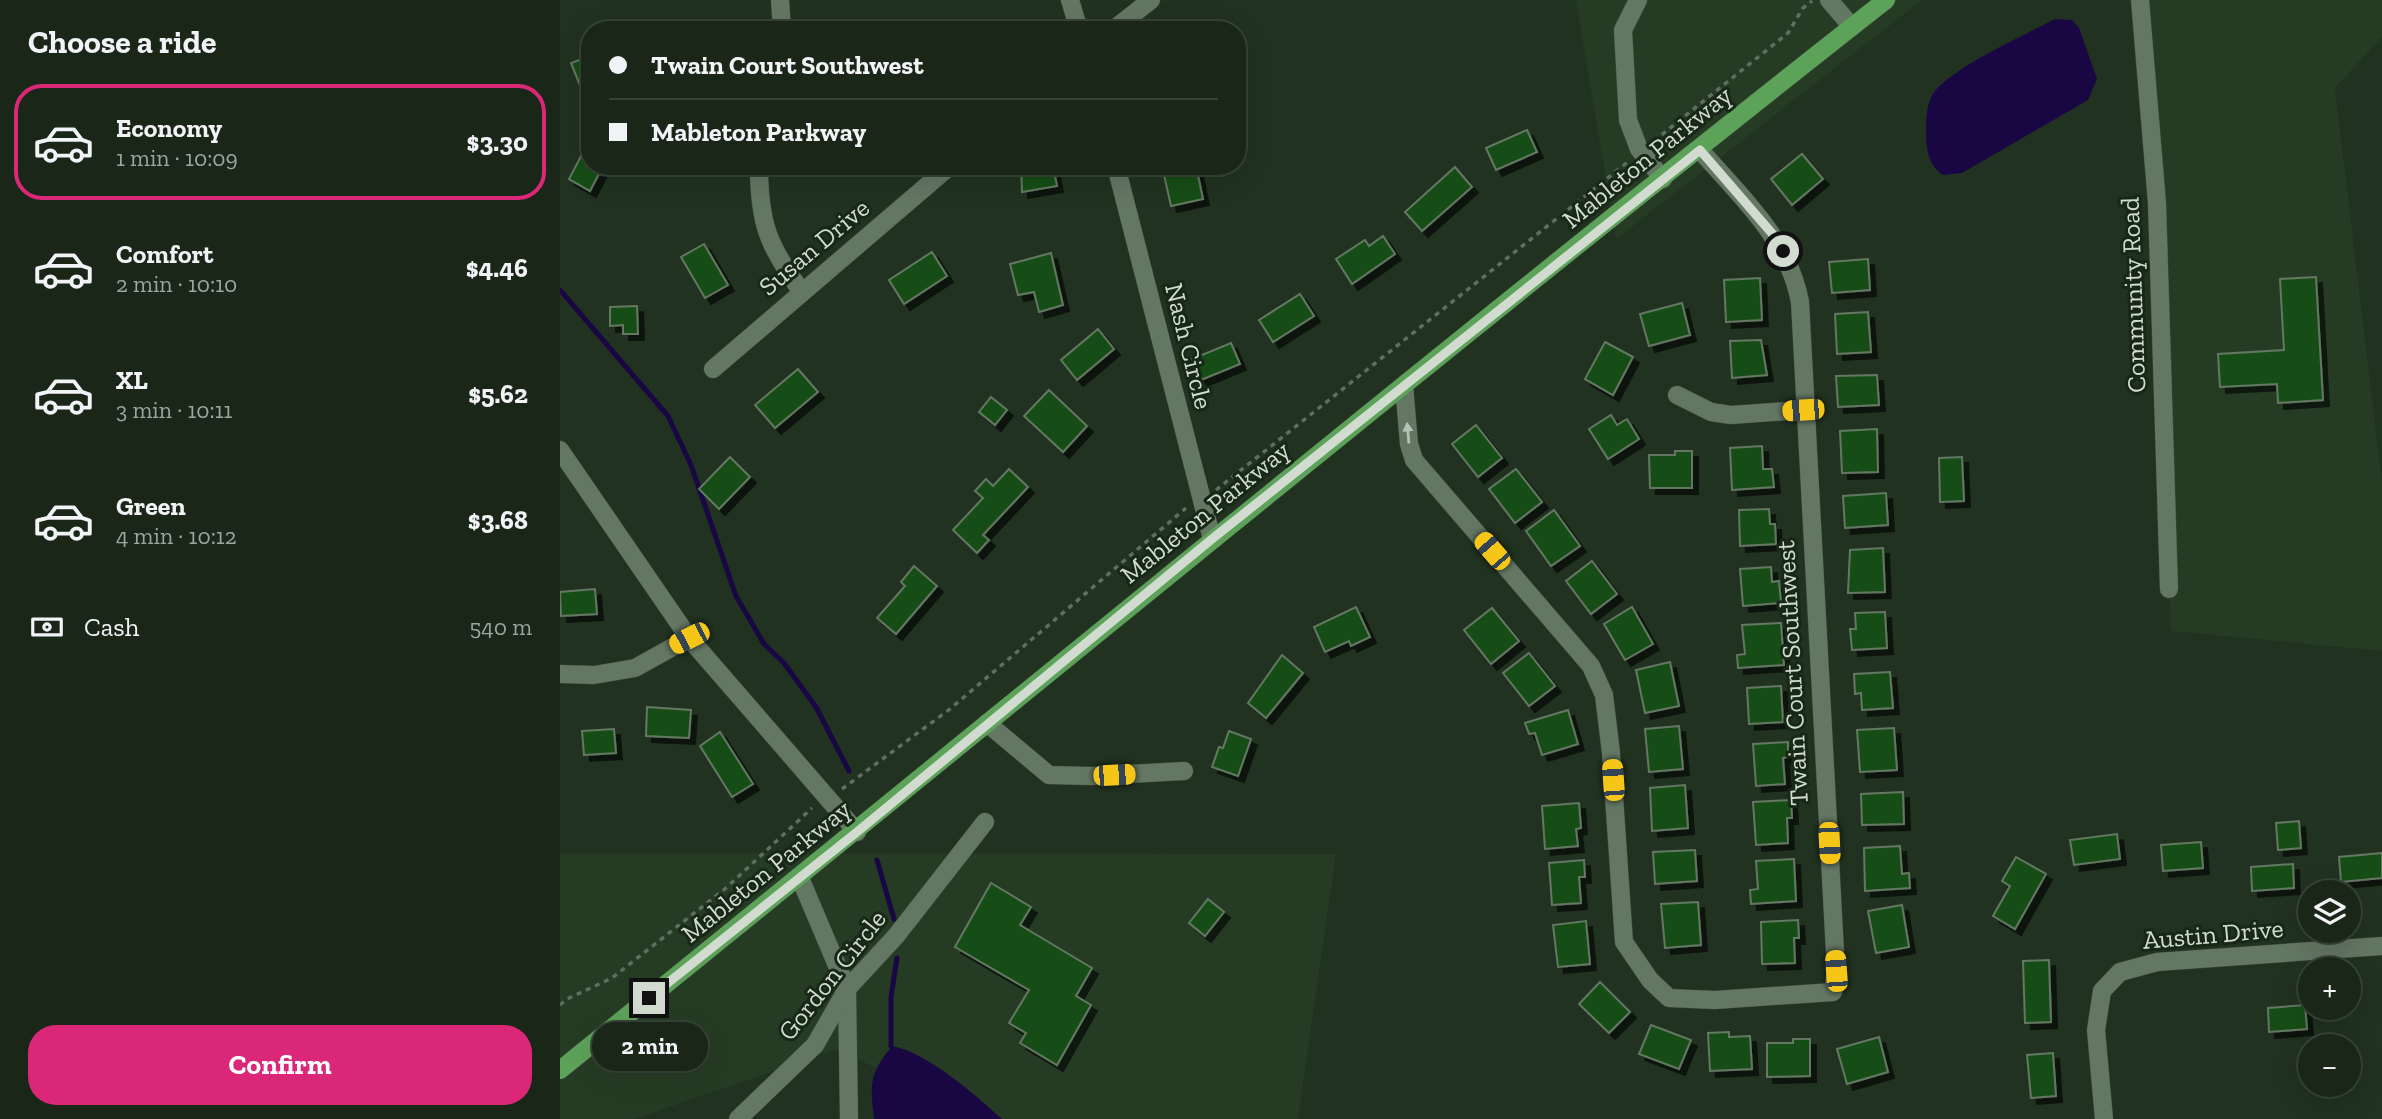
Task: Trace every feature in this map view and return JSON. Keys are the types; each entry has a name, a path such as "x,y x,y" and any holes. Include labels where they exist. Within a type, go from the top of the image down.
{"main road":[{"name":"Mableton Parkway","path":"560,1070 857,832 1212,539 1886,0"}],"street":[{"path":"780,0 781,21"},
{"path":"1070,0 1076,21"},
{"path":"1124,21 1151,0"},
{"path":"1638,0 1623,30 1628,120 1639,149 1663,179"},
{"path":"1829,0 1852,27"},
{"name":"Community Road","path":"2140,0 2157,203 2169,589"},
{"name":"Twain Court Southwest","path":"1404,385 1409,444 1414,460 1591,666 1604,695 1611,753 1624,942 1650,980 1670,998 1715,1000 1833,992 1836,971 1803,410 1800,302 1795,277 1776,238 1700,150"},
{"path":"759,175 760,207 767,238 802,292"},
{"name":"Susan Drive","path":"713,369 939,175"},
{"name":"Nash Circle","path":"1118,175 1212,539"},
{"path":"1677,394 1711,412 1731,415 1803,410"},
{"path":"560,450 689,638 857,832"},
{"path":"560,674 594,675 635,668 689,638"},
{"path":"987,723 1049,775 1091,776 1184,771"},
{"name":"Gordon Circle","path":"738,1119 815,1045 847,989 896,936 985,822"},
{"path":"800,878 847,989 849,1119"},
{"name":"Austin Drive","path":"2104,1119 2096,1030 2102,991 2120,972 2157,962 2382,946"}],"shaded area":[{"path":"1576,0 1922,0 1616,239"},
{"path":"2145,0 2382,0 2382,37 2335,88 2382,483 2382,651 2171,631"},
{"path":"2055,19 2072,20 2079,28 2097,79 2088,100 1962,173 1943,175 1932,164 1926,144 1929,102 1935,91 1974,61"},
{"path":"560,853 1336,854 1298,1119 976,1119 838,1049 634,1119 560,1119"},
{"path":"892,1046 906,1050 935,1066 1002,1119 874,1119 873,1080 879,1064"}],"building":[{"path":"581,59 581,88 571,63"},
{"path":"1527,130 1537,152 1496,170 1486,148"},
{"path":"1802,154 1823,179 1792,205 1771,179"},
{"path":"581,156 581,175 598,175 590,191 569,179"},
{"path":"1455,167 1472,187 1422,231 1405,212"},
{"path":"1021,175 1055,175 1057,186 1022,192"},
{"path":"1164,175 1198,175 1203,199 1171,206"},
{"path":"1383,236 1395,254 1352,284 1336,259 1365,240 1369,246"},
{"path":"704,244 728,285 705,298 681,257"},
{"path":"932,252 947,276 904,304 889,280"},
{"path":"1051,253 1063,305 1039,312 1034,292 1018,295 1010,264"},
{"path":"1868,259 1870,290 1832,293 1829,262"},
{"path":"2316,277 2323,400 2278,403 2277,384 2220,387 2218,354 2284,350 2280,279"},
{"path":"1760,278 1762,320 1726,322 1724,280"},
{"path":"1300,294 1314,316 1273,342 1259,320"},
{"path":"1682,303 1690,335 1649,346 1640,314"},
{"path":"637,306 638,334 623,334 623,325 610,326 610,307"},
{"path":"1868,312 1871,352 1837,354 1835,314"},
{"path":"1098,329 1114,349 1077,380 1061,360"},
{"path":"1761,340 1767,375 1732,378 1730,341"},
{"path":"1605,342 1633,357 1613,395 1585,379"},
{"path":"1231,343 1240,364 1201,380 1192,359"},
{"path":"798,369 818,392 775,428 755,405"},
{"path":"1877,375 1879,405 1838,407 1836,376"},
{"path":"1049,390 1087,426 1063,452 1024,416"},
{"path":"991,397 1007,410 995,425 979,412"},
{"path":"1611,415 1617,425 1627,419 1639,439 1608,459 1589,429"},
{"path":"1476,425 1502,458 1478,477 1452,444"},
{"path":"1877,429 1878,472 1842,473 1840,431"},
{"path":"1762,446 1763,469 1772,469 1774,487 1732,490 1730,448"},
{"path":"1675,451 1692,451 1692,488 1650,488 1649,455 1675,455"},
{"path":"730,457 750,477 719,509 699,489"},
{"path":"1962,457 1964,501 1940,502 1939,458"},
{"path":"1009,469 1028,487 983,535 989,540 977,553 953,530 983,498 975,491 986,479 993,486"},
{"path":"1516,469 1542,502 1515,523 1489,489"},
{"path":"1886,493 1888,525 1845,528 1843,496"},
{"path":"1769,509 1770,524 1775,524 1776,544 1740,546 1739,510"},
{"path":"1554,510 1580,546 1551,566 1526,531"},
{"path":"1883,548 1885,592 1848,593 1850,550"},
{"path":"1592,561 1617,594 1591,614 1566,581"},
{"path":"914,566 937,586 896,634 877,618 905,586 901,582"},
{"path":"1771,567 1772,582 1779,581 1781,603 1743,606 1740,569"},
{"path":"595,589 597,614 561,616 560,592"},
{"path":"1356,607 1370,637 1351,646 1349,641 1325,652 1314,627"},
{"path":"1632,607 1653,644 1625,660 1604,624"},
{"path":"1492,608 1519,641 1491,664 1464,630"},
{"path":"1885,612 1887,648 1852,650 1850,629 1856,629 1855,613"},
{"path":"1781,623 1784,665 1738,668 1737,655 1745,654 1742,625"},
{"path":"1529,653 1555,686 1529,706 1503,673"},
{"path":"1282,655 1303,673 1266,718 1248,703"},
{"path":"1670,662 1679,706 1645,713 1636,670"},
{"path":"1890,672 1893,708 1862,710 1861,693 1855,694 1854,674"},
{"path":"1781,686 1783,722 1749,724 1747,688"},
{"path":"647,707 691,710 689,738 646,736"},
{"path":"1568,710 1578,744 1542,755 1535,733 1529,734 1525,723"},
{"path":"1679,726 1683,769 1649,772 1645,729"},
{"path":"1894,728 1897,770 1860,772 1857,730"},
{"path":"614,729 616,753 584,755 582,731"},
{"path":"1229,731 1251,739 1238,776 1212,767 1219,747 1223,748"},
{"path":"720,732 753,784 732,797 700,746"},
{"path":"1788,742 1788,757 1783,758 1785,784 1756,786 1753,744"},
{"path":"1685,785 1688,828 1652,831 1650,788"},
{"path":"1903,792 1904,824 1862,825 1861,794"},
{"path":"1791,800 1792,818 1787,818 1788,843 1756,845 1753,802"},
{"path":"1579,803 1581,828 1576,829 1578,846 1545,849 1542,806"},
{"path":"2299,821 2301,848 2278,850 2276,823"},
{"path":"2117,834 2120,859 2074,865 2070,840"},
{"path":"2201,842 2203,868 2163,871 2161,845"},
{"path":"1900,846 1902,874 1909,873 1910,888 1865,891 1864,848"},
{"path":"1695,850 1697,881 1655,884 1653,852"},
{"path":"2382,853 2382,878 2341,880 2339,857"},
{"path":"2016,857 2046,874 2015,929 1993,916 2010,886 2002,881"},
{"path":"1794,859 1796,901 1751,904 1750,890 1758,889 1756,861"},
{"path":"1584,860 1585,877 1579,877 1581,903 1552,905 1549,863"},
{"path":"2293,864 2294,888 2252,891 2251,867"},
{"path":"991,883 1031,907 1020,925 1092,968 1076,996 1091,1005 1057,1065 1020,1043 1026,1033 1009,1023 1029,990 955,947"},
{"path":"1208,899 1224,912 1205,936 1189,923"},
{"path":"1698,902 1701,945 1665,948 1661,904"},
{"path":"1902,905 1909,947 1876,953 1868,911"},
{"path":"1798,920 1799,938 1794,938 1795,963 1762,964 1761,922"},
{"path":"1586,921 1590,964 1558,967 1553,925"},
{"path":"2049,960 2051,1022 2025,1023 2023,961"},
{"path":"1600,982 1630,1012 1609,1033 1579,1004"},
{"path":"2298,1006 2298,1020 2306,1020 2307,1029 2269,1032 2268,1008"},
{"path":"1651,1025 1691,1040 1679,1069 1639,1054"},
{"path":"1729,1032 1729,1037 1750,1036 1752,1069 1710,1071 1708,1033"},
{"path":"1879,1037 1888,1072 1847,1084 1837,1049"},
{"path":"1793,1039 1810,1039 1810,1076 1767,1077 1767,1043 1793,1043"},
{"path":"2053,1053 2056,1096 2031,1098 2027,1055"}],"waterway":[{"path":"560,290 668,416 691,465 736,596 764,644 784,663 816,707 849,771"},
{"path":"877,860 894,919"},
{"path":"891,1046 891,997 897,958"}],"route":[{"path":"649,998 857,832 1212,539 1700,150 1776,238 1783,251"}]}
